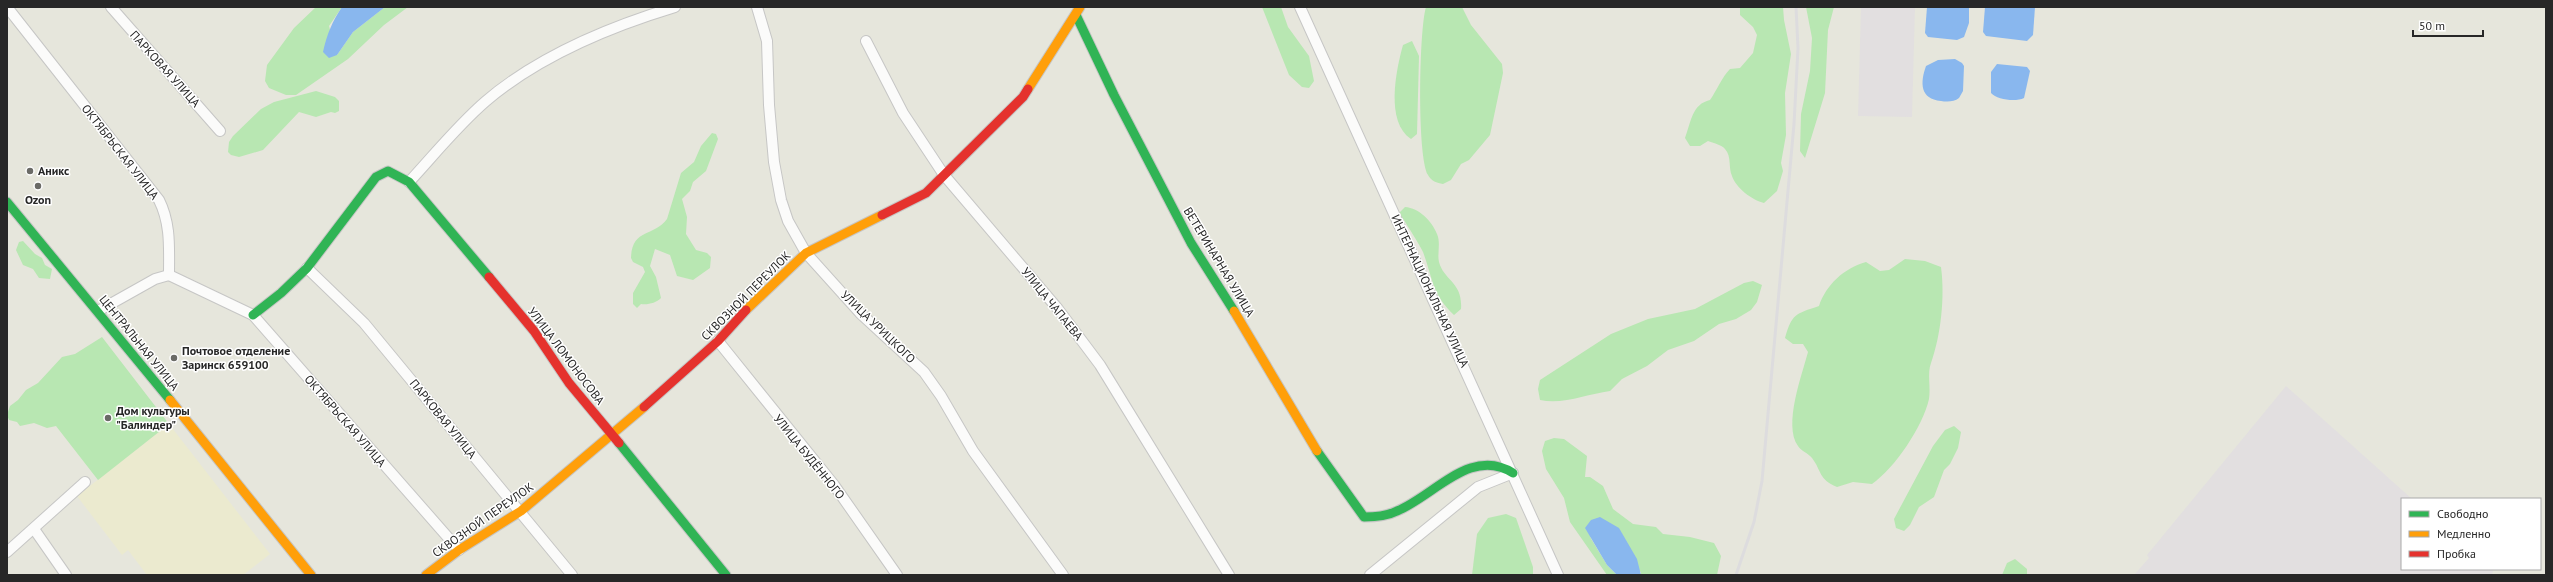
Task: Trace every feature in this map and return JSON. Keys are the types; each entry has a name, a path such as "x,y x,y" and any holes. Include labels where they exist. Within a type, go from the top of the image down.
{"street":[{"name":"ОКТЯБРЬСКАЯ УЛИЦА","path":"7,7 159,200 167,220 170,237 169,274 253,315 459,550"},
{"name":"ПАРКОВАЯ УЛИЦА","path":"111,7 220,131"},
{"path":"409,182 486,100 526,73 559,52 675,7"},
{"name":"УЛИЦА УРИЦКОГО","path":"757,7 767,41 769,105 781,200 788,220 806,253 860,313 897,345 924,372 941,396 973,451 1063,575"},
{"name":"ИНТЕРНАЦИОНАЛЬНАЯ УЛИЦА","path":"1300,7 1513,473 1558,575"},
{"name":"СКВОЗНОЙ ПЕРЕУЛОК","path":"426,575 459,550 521,511 613,435 718,341 758,298 806,253 926,193 1023,97 1078,11"},
{"name":"ВЕТЕРИНАРНАЯ УЛИЦА","path":"1078,11 1114,95 1191,243 1218,284 1311,443 1359,512 1364,517 1388,516 1426,495 1466,470 1484,464 1501,466 1513,473"},
{"name":"УЛИЦА ЧАПАЕВА","path":"866,40 902,113 944,175 1058,309 1100,365 1229,575"},
{"name":"УЛИЦА ЛОМОНОСОВА","path":"307,268 376,177 388,171 409,182 534,331 569,383 726,575"},
{"name":"ЦЕНТРАЛЬНАЯ УЛИЦА","path":"7,202 98,311 311,575"},
{"path":"253,315 281,293 307,268"},
{"name":"ПАРКОВАЯ УЛИЦА","path":"307,268 364,323 480,464 521,511 572,575"},
{"path":"98,311 135,290 169,274"},
{"name":"УЛИЦА БУДЁННОГО","path":"718,341 834,485 897,575"},
{"path":"1370,575 1478,487 1513,473"},
{"path":"7,552 85,482"},
{"path":"34,529 66,575"}],"shaded area":[{"path":"1861,7 1915,7 1912,117 1858,116"},
{"path":"2286,386 2411,498 2401,498 2401,570 2493,571 2492,575 2134,575 2149,558 2147,555"},
{"path":"169,424 270,554 243,575 147,575 128,550 122,555 77,496"}],"green space":[{"path":"316,7 342,7 329,26 337,55 353,32 385,7 408,7 384,25 348,59 296,95 286,95 269,88 265,81 267,65 294,28"},
{"path":"1262,7 1281,7 1288,27 1309,56 1314,81 1309,88 1302,87 1289,75"},
{"path":"1426,7 1462,7 1471,25 1502,64 1503,73 1490,135 1469,160 1461,164 1451,180 1443,184 1434,181 1428,175 1424,163 1422,144 1420,92 1422,40"},
{"path":"1740,7 1783,7 1791,54 1785,93 1786,135 1781,163 1783,171 1777,191 1764,203 1750,196 1737,185 1731,173 1728,155 1724,148 1708,141 1700,146 1690,146 1685,138 1693,114 1699,105 1710,100 1724,76 1730,69 1740,68 1753,53 1757,35 1753,27 1740,15"},
{"path":"1806,7 1834,7 1828,30 1825,93 1805,158 1800,151 1801,114 1810,71 1812,38"},
{"path":"1412,41 1419,56 1417,134 1411,139 1403,131 1398,121 1395,108 1395,95 1398,68 1403,45"},
{"path":"316,91 335,97 339,101 339,111 316,117 299,112 263,150 239,157 231,155 228,152 229,142 233,136 261,109 274,102"},
{"path":"712,133 716,134 718,139 706,171 693,182 690,191 682,199 687,217 686,234 696,250 707,253 711,257 710,268 693,280 677,276 670,255 655,249 650,266 656,277 661,298 652,303 641,304 637,308 633,304 633,293 645,272 643,267 633,262 631,258 632,248 639,237 662,225 667,219 681,173 694,162 701,146"},
{"path":"1405,207 1420,213 1432,224 1435,229 1439,241 1438,255 1441,268 1456,287 1461,300 1461,309 1454,315 1437,293 1423,252 1399,213"},
{"path":"23,241 35,254 42,258 45,265 52,269 50,279 39,278 33,269 23,265 16,250 19,242"},
{"path":"1905,259 1925,261 1941,267 1943,291 1940,328 1930,367 1930,390 1926,410 1907,446 1881,477 1872,484 1853,482 1837,487 1823,478 1812,458 1799,448 1794,437 1792,426 1795,400 1808,352 1803,344 1793,344 1785,338 1793,319 1800,313 1819,306 1831,284 1850,268 1866,262 1880,271 1889,270"},
{"path":"1753,281 1762,285 1757,302 1751,310 1736,319 1719,324 1694,341 1668,350 1647,366 1622,379 1610,391 1566,400 1540,400 1538,389 1540,380 1611,334 1648,319 1695,309 1744,283"},
{"path":"102,337 169,424 98,480 56,426 47,428 34,423 20,426 17,422 9,420 7,415 10,406 18,400 26,390 38,383 62,357 75,354"},
{"path":"1954,426 1961,432 1958,448 1950,464 1944,470 1934,497 1919,507 1910,525 1904,531 1896,528 1894,519 1933,446 1945,430"},
{"path":"1554,438 1564,439 1587,456 1585,477 1590,477 1603,486 1613,509 1633,524 1656,527 1663,534 1690,537 1714,543 1721,556 1717,575 1641,575 1641,572 1590,537 1607,565 1617,575 1607,575 1570,522 1564,498 1546,469 1542,451 1545,441"},
{"path":"1506,514 1516,518 1533,567 1533,575 1472,575 1477,534 1488,518"},
{"path":"2015,559 2027,569 2027,575 2002,575 2007,563"}],"water":[{"path":"342,7 385,7 353,32 337,55 329,58 323,52 330,28"},
{"path":"1927,7 1969,7 1969,23 1964,37 1957,40 1928,37 1925,33"},
{"path":"1985,7 2035,7 2033,35 2027,41 1986,36 1983,32"},
{"path":"1955,59 1964,66 1963,91 1959,98 1946,102 1934,100 1925,94 1923,89 1923,78 1926,66 1938,60"},
{"path":"1997,64 2027,67 2030,71 2024,98 2007,100 1991,93 1991,72"},
{"path":"1600,517 1619,528 1637,559 1641,575 1617,575 1607,565 1585,528 1591,520"}],"railway":[{"path":"1736,575 1754,522 1762,481 1794,124 1798,48 1796,7"}],"traffic: fast":[{"path":"1076,15 1114,95 1191,243 1234,311"},
{"path":"253,315 281,293 307,268 376,177 388,171 409,182 489,277"},
{"path":"7,202 170,400"},
{"path":"619,443 726,575"},
{"path":"1317,451 1364,517 1381,516 1397,511 1411,504 1453,476 1468,469 1482,465 1497,466 1513,473"}],"traffic: slow":[{"path":"1028,89 1080,7"},
{"path":"746,310 806,253 882,215"},
{"path":"1234,311 1317,451"},
{"path":"170,400 311,575"},
{"path":"426,575 459,550 521,511 644,407"}],"traffic: jam":[{"path":"882,215 926,193 1023,97 1028,89"},
{"path":"489,277 534,331 569,383 619,443"},
{"path":"644,407 718,341 746,310"}],"place":[{"name":"Аникс","path":"30,171"},
{"name":"Ozon","path":"38,186"},
{"name":"Почтовое отделение Заринск 659100","path":"174,358"},
{"name":"Дом культуры \"Балиндер\"","path":"108,418"}]}
